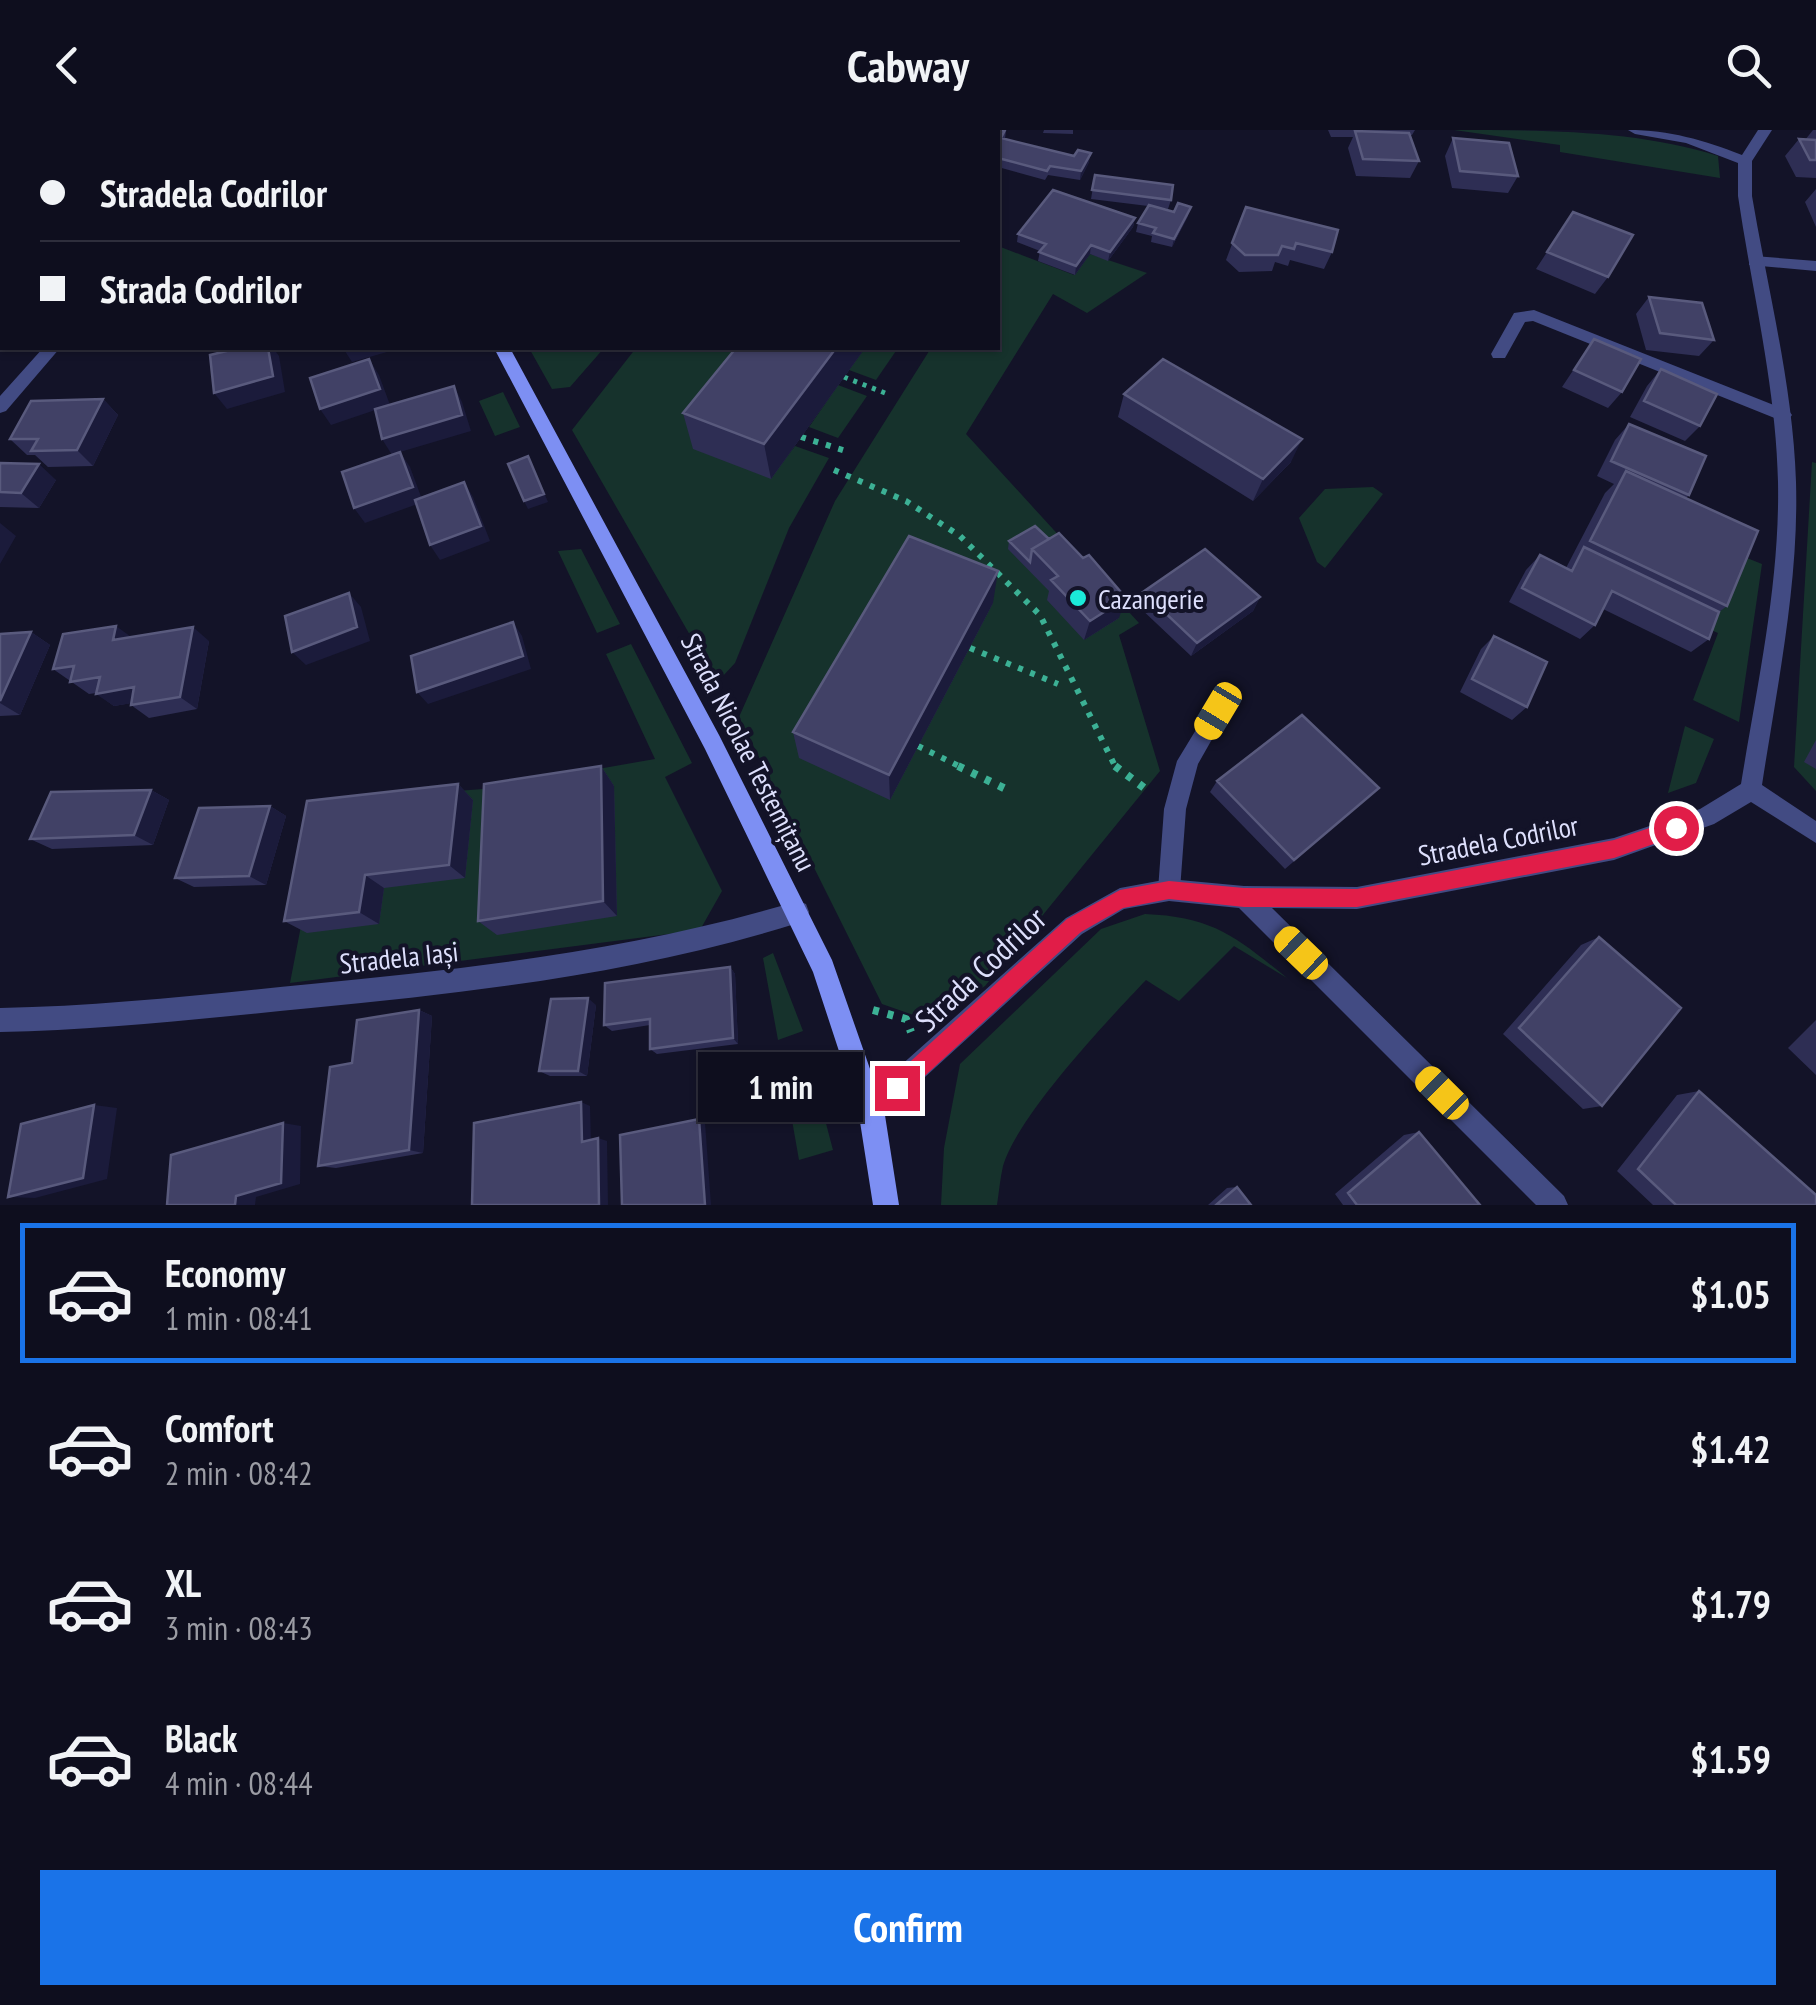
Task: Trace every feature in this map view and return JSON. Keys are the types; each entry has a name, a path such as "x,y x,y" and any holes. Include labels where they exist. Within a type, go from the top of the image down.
{"street":[{"path":"1635,130 1688,139 1745,162"},
{"path":"1765,130 1745,162 1745,196 1783,415 1788,487 1776,612 1751,790 1816,833"},
{"path":"1754,261 1816,266"},
{"path":"1499,354 1520,316 1534,315 1783,415"},
{"path":"0,407 50,350"},
{"name":"Strada Nicolae Testemițanu","path":"503,350 798,912 829,982 871,1109 886,1205"},
{"path":"1169,890 1175,809 1188,761 1218,711"},
{"name":"Stradela Codrilor","path":"1244,898 1357,898 1614,849 1706,817 1751,790"},
{"name":"Strada Codrilor","path":"871,1109 1074,926 1120,899 1169,890 1244,898"},
{"path":"1244,898 1555,1205"},
{"name":"Stradela Iași","path":"0,1020 94,1019 466,981 662,950 731,935 798,912"}],"path":[{"path":"844,377 885,393"},
{"path":"801,437 846,451"},
{"path":"834,470 906,501 960,536 1040,615 1117,770 1175,809"},
{"path":"970,648 1058,684"},
{"path":"918,746 1010,791"}],"green space":[{"path":"1454,130 1554,131 1655,141 1718,156 1720,178 1560,152 1560,145"},
{"path":"1000,247 1074,275 1090,254 1147,273 1087,313 1053,294 966,434 1139,623 1119,635 1160,771 985,986 941,1016 922,1018 882,1004 739,717 835,501 930,350 1000,350"},
{"path":"530,350 602,350 570,387 552,389"},
{"path":"634,350 772,350 770,479 795,446 829,458 789,528 735,663 722,677 713,675 572,430"},
{"path":"864,350 897,350 876,380 849,370"},
{"path":"838,385 867,396 838,438 809,427"},
{"path":"503,392 520,427 495,436 479,401"},
{"path":"1812,462 1816,463 1816,791 1794,767"},
{"path":"1373,487 1383,494 1325,568 1317,562 1299,518 1325,489"},
{"path":"581,549 620,624 597,633 558,551"},
{"path":"1732,552 1762,564 1739,722 1693,700 1718,633 1702,626"},
{"path":"631,644 692,763 665,777 722,891 700,930 290,983 325,801 483,789 655,759 606,654"},
{"path":"1685,726 1714,739 1696,783 1668,793"},
{"path":"1145,914 1189,919 1222,931 1287,978 1234,946 1179,1001 1146,980 1066,1069 1026,1121 1003,1166 997,1205 941,1205 944,1148 960,1064 1101,929"},
{"path":"773,953 803,1031 778,1040 763,958"},
{"path":"810,1063 833,1150 799,1160 783,1069"}],"building":[{"path":"1000,130 1005,130 1001,138 1074,156 1078,150 1091,153 1081,171 1050,166 1047,171 1000,159"},
{"path":"1355,131 1409,133 1419,161 1363,159"},
{"path":"1453,138 1509,143 1518,176 1460,171"},
{"path":"1799,139 1816,140 1816,160 1810,160"},
{"path":"1095,175 1173,185 1171,200 1092,190"},
{"path":"1053,190 1135,218 1110,252 1091,245 1076,266 1039,252 1046,244 1018,234"},
{"path":"1178,203 1191,207 1174,239 1153,233 1156,228 1138,223 1149,205 1174,212"},
{"path":"1246,207 1338,230 1332,252 1296,243 1294,249 1282,246 1278,255 1245,255 1232,243"},
{"path":"1573,212 1633,235 1608,277 1547,252"},
{"path":"1649,297 1702,303 1714,340 1660,333"},
{"path":"1594,339 1641,359 1622,392 1574,370"},
{"path":"231,350 268,350 273,376 214,393 210,355"},
{"path":"734,350 834,350 764,444 683,413"},
{"path":"369,359 380,389 320,409 310,378"},
{"path":"1163,359 1302,439 1263,479 1124,394"},
{"path":"1661,369 1717,394 1700,426 1644,401"},
{"path":"454,386 462,415 382,439 375,409"},
{"path":"103,399 77,450 31,451 38,439 10,439 31,401"},
{"path":"1629,424 1706,456 1689,495 1611,461"},
{"path":"400,452 413,487 354,508 342,472"},
{"path":"528,456 544,494 524,501 508,464"},
{"path":"0,463 39,464 21,493 0,492"},
{"path":"1626,471 1758,531 1727,606 1590,541"},
{"path":"464,482 481,526 430,545 415,500"},
{"path":"1035,526 1049,539 1032,549 1030,562 1009,541"},
{"path":"1059,533 1083,558 1089,555 1126,598 1090,621 1051,580 1058,576 1032,549"},
{"path":"909,536 998,571 889,775 793,732"},
{"path":"1584,547 1719,612 1709,639 1612,591 1595,625 1522,588 1540,555 1572,571"},
{"path":"1205,549 1260,597 1197,643 1143,592"},
{"path":"349,593 357,627 292,652 285,616"},
{"path":"513,622 523,656 417,692 411,656"},
{"path":"116,626 113,640 193,627 180,697 131,705 134,687 96,694 100,677 70,682 74,666 53,669 63,634"},
{"path":"31,632 0,701 0,634"},
{"path":"1494,636 1547,662 1527,707 1472,679"},
{"path":"1302,715 1379,788 1294,860 1217,781"},
{"path":"601,766 603,901 478,921 484,784"},
{"path":"458,784 449,865 365,875 359,912 284,921 307,801"},
{"path":"151,790 134,835 30,839 51,792"},
{"path":"270,806 249,876 175,878 199,808"},
{"path":"1599,937 1681,1008 1602,1106 1519,1028"},
{"path":"730,967 733,1038 650,1049 650,1019 604,1025 605,983"},
{"path":"588,998 578,1071 539,1071 551,999"},
{"path":"419,1010 409,1150 318,1166 330,1067 352,1063 357,1020"},
{"path":"1699,1091 1816,1195 1816,1205 1676,1205 1638,1169"},
{"path":"581,1102 582,1142 598,1138 599,1205 472,1205 474,1123"},
{"path":"94,1105 83,1178 8,1197 21,1124"},
{"path":"699,1119 705,1205 622,1205 620,1135"},
{"path":"283,1123 281,1183 236,1196 235,1205 167,1205 171,1155"},
{"path":"1419,1132 1480,1205 1357,1205 1348,1193"},
{"path":"1237,1187 1251,1205 1216,1205"}],"place":[{"name":"Cazangerie","path":"1078,598"}],"route":[{"path":"897,1088 1074,926 1120,899 1169,890 1244,898 1357,898 1614,849 1676,828"}]}
